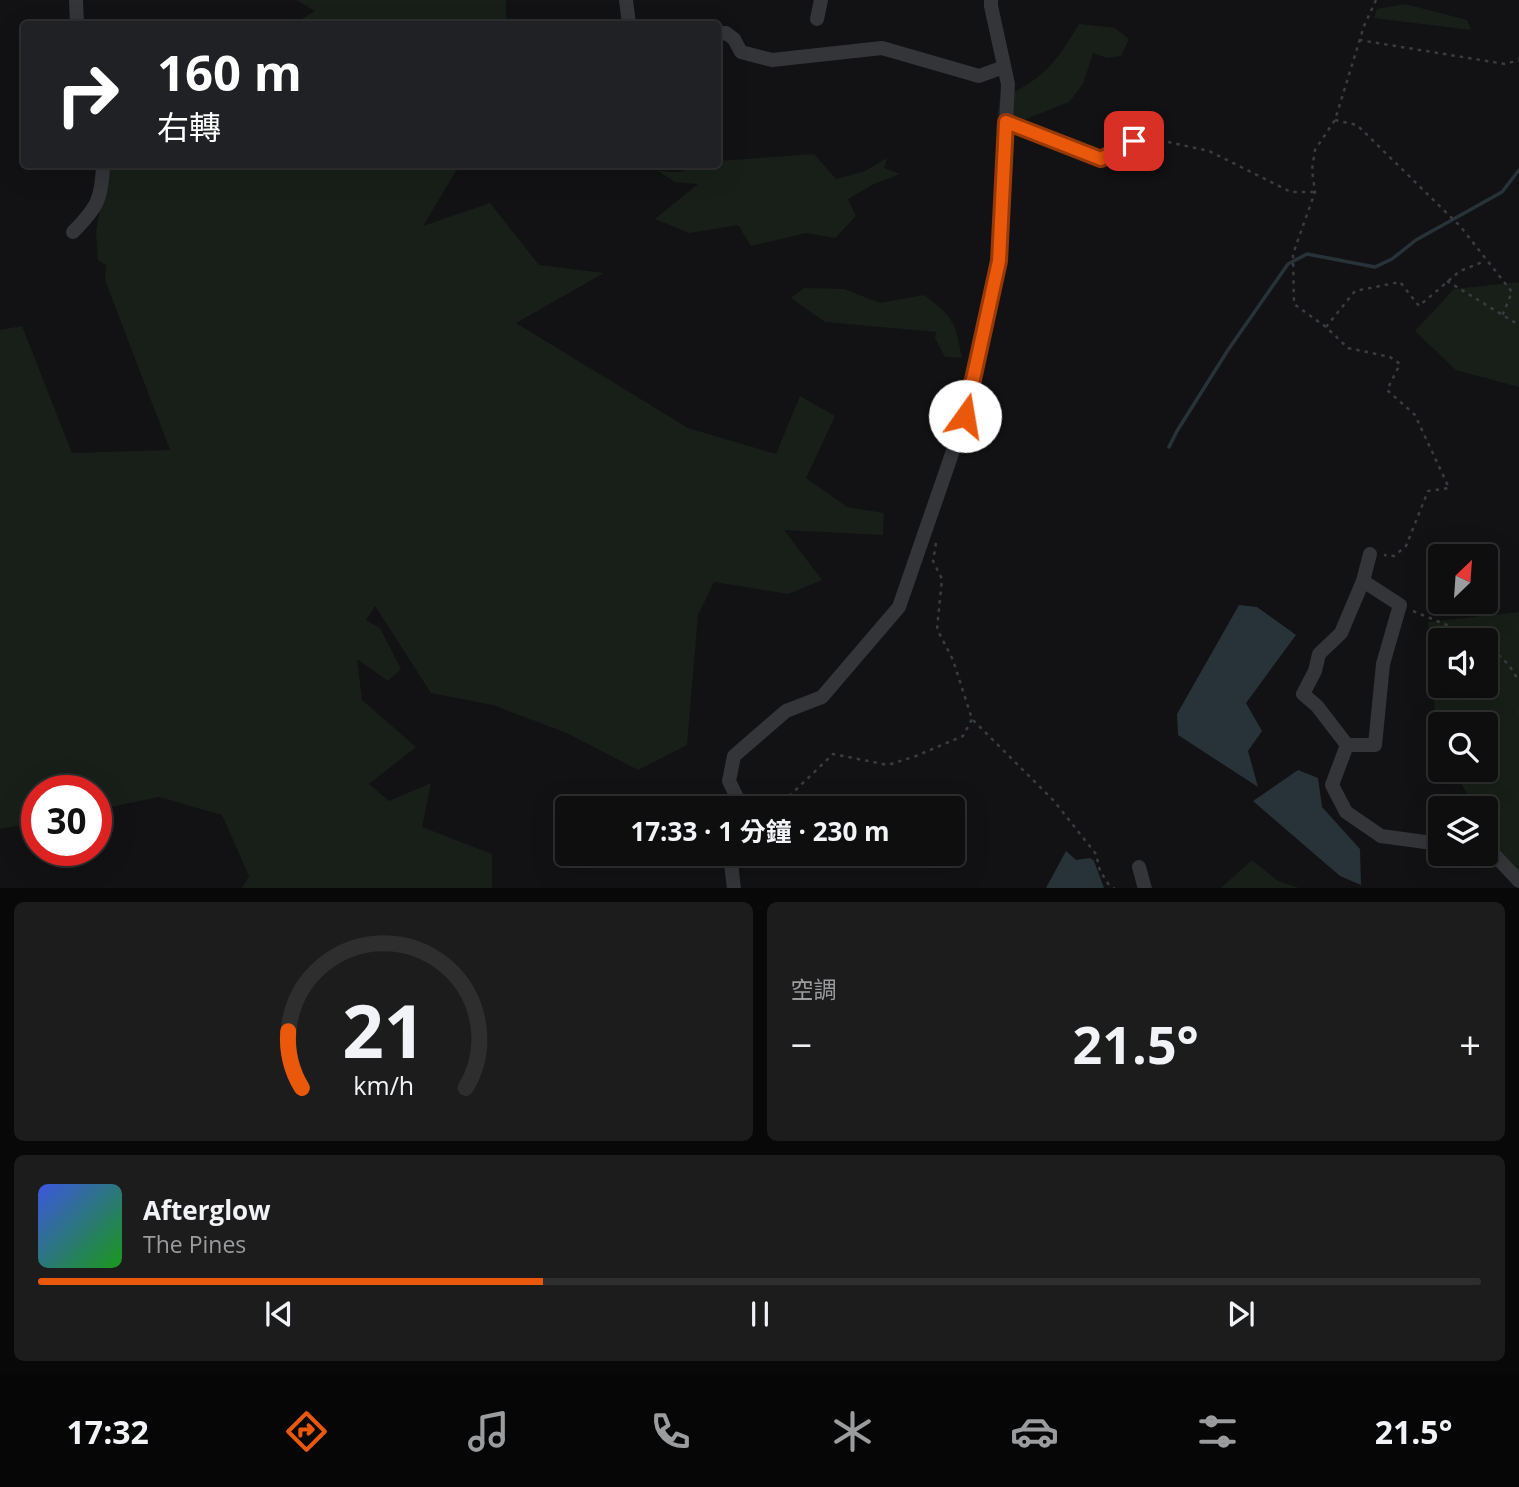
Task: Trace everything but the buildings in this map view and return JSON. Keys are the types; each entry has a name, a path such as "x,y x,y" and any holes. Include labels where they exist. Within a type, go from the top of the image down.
{"street":[{"path":"76,0 77,21"},
{"path":"626,0 629,21"},
{"path":"817,19 821,0"},
{"path":"738,796 729,781 734,756 786,711 821,697 899,607 965,416 999,261 1008,84 990,6 991,0"},
{"path":"721,34 726,33 734,39 741,52 772,60 882,48 979,76 1004,67"},
{"path":"1006,122 1101,159 1134,141 1154,143"},
{"path":"73,232 90,214 103,188 103,168"},
{"path":"1347,745 1317,706 1303,694 1315,671 1319,654 1341,633 1363,581 1370,554"},
{"path":"1347,745 1375,745 1383,664 1400,605 1363,581"},
{"path":"1347,745 1332,785 1346,812 1381,836 1428,842"},
{"path":"1498,858 1519,881"},
{"path":"731,866 734,888"},
{"path":"1139,867 1145,888"}],"path":[{"path":"1370,554 1394,556 1406,546 1428,491 1450,488 1415,415 1387,390 1400,364 1390,357 1348,348 1326,327 1294,304 1293,254 1315,192 1312,170 1315,150 1335,120 1359,40 1376,0"},
{"path":"1359,40 1505,64 1519,60"},
{"path":"1335,120 1357,125 1460,226 1512,292 1502,316"},
{"path":"1154,143 1166,142 1209,152 1291,192 1315,192"},
{"path":"1326,327 1355,291 1400,282 1419,306 1460,271 1486,261"},
{"path":"1447,281 1519,326"},
{"path":"929,520 937,535 933,561 942,579 937,629 953,660 972,719 1054,801 1096,854 1100,871 1109,885 1115,888"},
{"path":"1400,605 1453,628"},
{"path":"1498,654 1519,681"},
{"path":"789,796 834,754 888,765 963,736 972,719"}],"shaded area":[{"path":"296,0 506,0 506,21 298,21 315,11"},
{"path":"1405,4 1467,20 1471,30 1374,18 1377,9"},
{"path":"1079,24 1115,28 1129,39 1121,56 1107,58 1093,53 1083,84 1069,102 1021,121 997,117 1000,98 1027,85 1047,69"},
{"path":"814,154 836,179 865,171 887,158 884,168 900,174 874,184 848,199 856,216 835,238 806,233 751,246 738,225 689,233 655,219 698,184 675,182 658,171 721,168 721,161"},
{"path":"107,168 462,168 456,171 423,226 490,203 539,265 604,273 516,323 688,428 776,454 800,396 835,416 806,478 847,507 884,513 883,535 784,530 822,580 788,594 714,582 698,615 687,745 638,770 567,733 493,705 431,693 375,606 366,620 380,628 401,669 388,681 357,659 362,700 416,747 369,784 389,801 431,783 422,827 492,854 492,888 242,888 249,876 222,815 159,797 112,807 112,775 21,775 21,825 0,829 0,330 22,326 72,453 170,450 105,280 106,265 98,260 96,232"},
{"path":"1519,282 1519,387 1456,370 1415,331 1454,289"},
{"path":"804,288 844,289 880,303 924,295 952,321 962,358 945,357 935,338 936,332 825,322 791,298"},
{"path":"1239,605 1257,607 1296,635 1246,703 1262,731 1248,751 1258,787 1178,735 1177,714"},
{"path":"1519,612 1519,872 1498,847 1498,796 1468,796 1461,782 1498,782 1498,712 1435,712 1434,698 1498,698 1498,628 1428,628 1428,622"},
{"path":"1298,770 1318,778 1322,807 1360,849 1361,885 1340,876 1253,801"},
{"path":"1066,851 1076,860 1090,858 1094,861 1104,888 1046,888"},
{"path":"1252,860 1278,881 1299,888 1221,888"}],"waterway":[{"path":"1169,447 1228,350 1288,264 1307,254 1375,267 1392,259 1416,240 1502,192 1519,170"}],"route":[{"path":"965,416 999,261 1006,122 1101,159 1134,141"}]}
